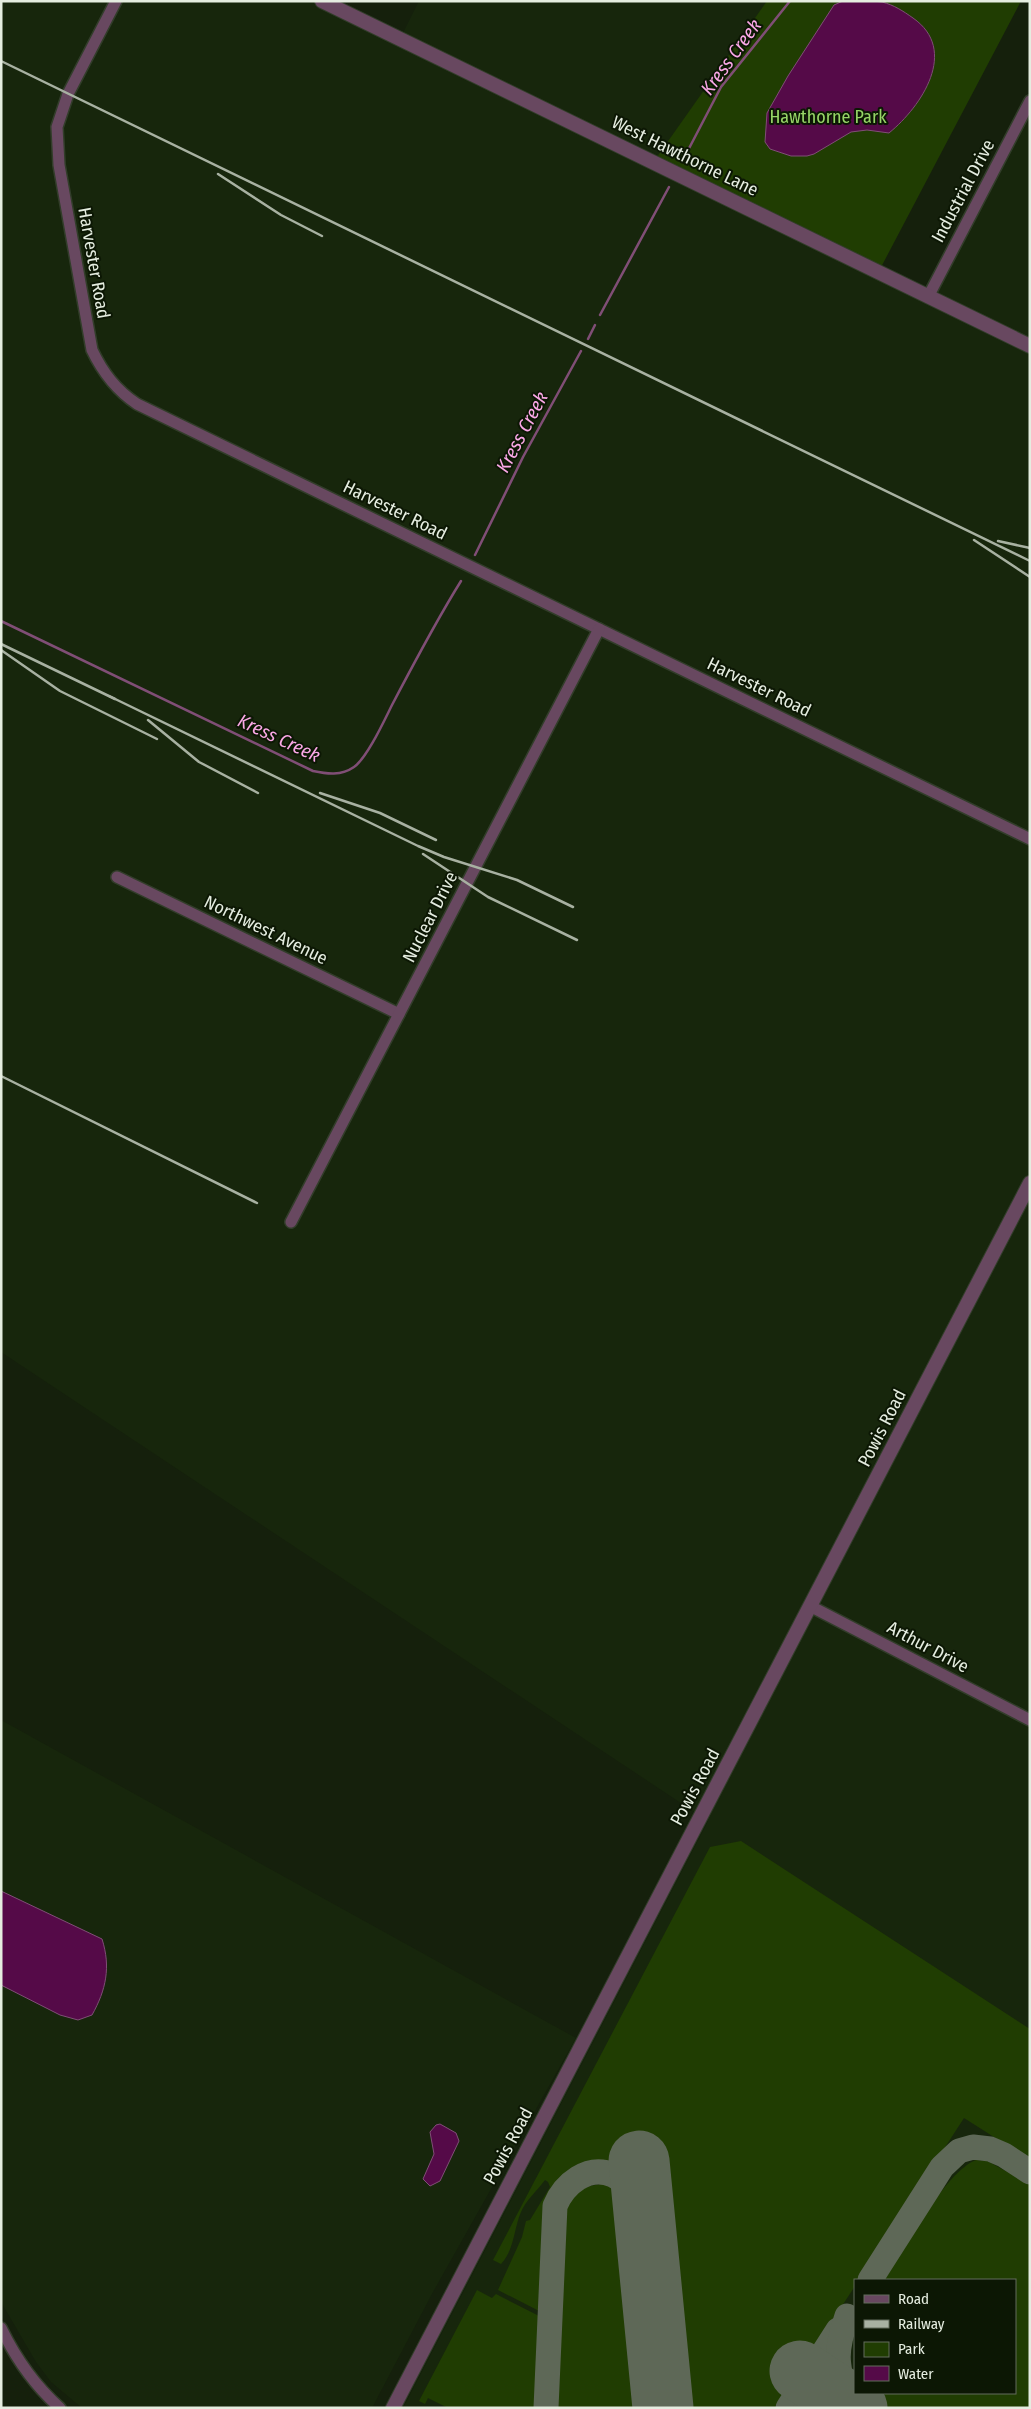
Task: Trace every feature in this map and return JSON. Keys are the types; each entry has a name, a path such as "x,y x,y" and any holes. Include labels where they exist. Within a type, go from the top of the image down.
{"street":[{"name":"Harvester Road","path":"116,1 68,94 56,127 59,165 86,325 92,350 109,380 126,396 138,404 1030,839"},
{"name":"West Hawthorne Lane","path":"322,1 1030,346"},
{"name":"Industrial Drive","path":"928,297 1030,101"},
{"name":"Nuclear Drive","path":"292,1222 599,629"},
{"name":"Northwest Avenue","path":"117,877 399,1014"},
{"name":"Powis Road","path":"393,2408 1030,1183"},
{"name":"Arthur Drive","path":"810,1606 1030,1720"},
{"path":"1,2328 24,2369 41,2390 60,2408"}],"shaded area":[{"path":"1,1 329,1 402,35 419,1 768,1 655,160 1030,345 1030,2408 403,2408 708,1821 1,1352"},
{"path":"1030,114 1030,339 937,293"},
{"path":"1,1720 576,2038 433,2292 372,2408 82,2408 51,2382 36,2362 1,2302"}],"green space":[{"name":"Hawthorne Park","path":"767,1 1021,1 879,271 654,161"},
{"path":"741,1841 1030,2029 1030,2160 964,2118 860,2279 854,2279 854,2288 808,2358 801,2354 784,2379 791,2384 776,2408 684,2408 660,2158 617,2160 585,2165 568,2173 555,2186 550,2194 545,2218 542,2251 541,2312 498,2290 522,2237 526,2221 530,2220 550,2187 548,2182 545,2180 523,2208 509,2253 505,2259 501,2264 493,2260 710,1847"},
{"path":"976,2160 987,2161 1030,2184 1030,2408 885,2408 868,2394 1016,2394 1016,2279 885,2279 938,2195 964,2167"},
{"path":"604,2184 617,2193 624,2208 643,2408 558,2408 566,2210 572,2198 580,2190"},
{"path":"477,2290 492,2298 496,2294 541,2317 537,2408 448,2408 428,2398 425,2404 419,2401"}],"water":[{"path":"843,1 882,2 898,8 913,18 927,31 933,46 934,61 931,77 913,108 889,133 867,130 851,132 814,154 807,156 791,156 770,149 765,142 767,113 788,76 834,5"},
{"path":"1,1891 102,1939 105,1949 106,1978 101,1997 92,2015 78,2020 60,2015 1,1985"},
{"path":"440,2124 456,2133 459,2141 440,2181 430,2186 423,2179 434,2154 430,2132 436,2125"}],"waterway":[{"name":"Kress Creek","path":"684,158 721,87 790,1"},
{"name":"Kress Creek","path":"600,315 669,187"},
{"name":"Kress Creek","path":"588,339 595,325"},
{"name":"Kress Creek","path":"475,555 523,457 581,351"},
{"name":"Kress Creek","path":"1,621 313,771 334,774 349,770 364,756 375,739 425,642 461,581"}],"taxiway":[{"path":"871,2279 942,2167 959,2151 973,2147 990,2149 1004,2155 1030,2172"},
{"path":"546,2408 555,2206 564,2190 578,2178 595,2172 604,2172 617,2177 643,2200"},
{"path":"806,2408 816,2403 846,2400 838,2358 840,2340 847,2316"},
{"path":"788,2408 838,2330"}],"runway":[{"path":"639,2161 663,2408"},
{"path":"800,2371 857,2408"}],"railway":[{"path":"1,61 1030,561"},
{"path":"218,174 281,215 322,236"},
{"path":"974,540 1030,577"},
{"path":"998,541 1030,548"},
{"path":"1,644 115,699"},
{"path":"1,650 60,691 157,739"},
{"path":"109,696 418,846 444,857 517,880 573,907"},
{"path":"148,720 199,762 258,793"},
{"path":"320,793 380,813 436,840"},
{"path":"423,854 488,897 577,940"},
{"path":"1,1076 257,1203"}]}
